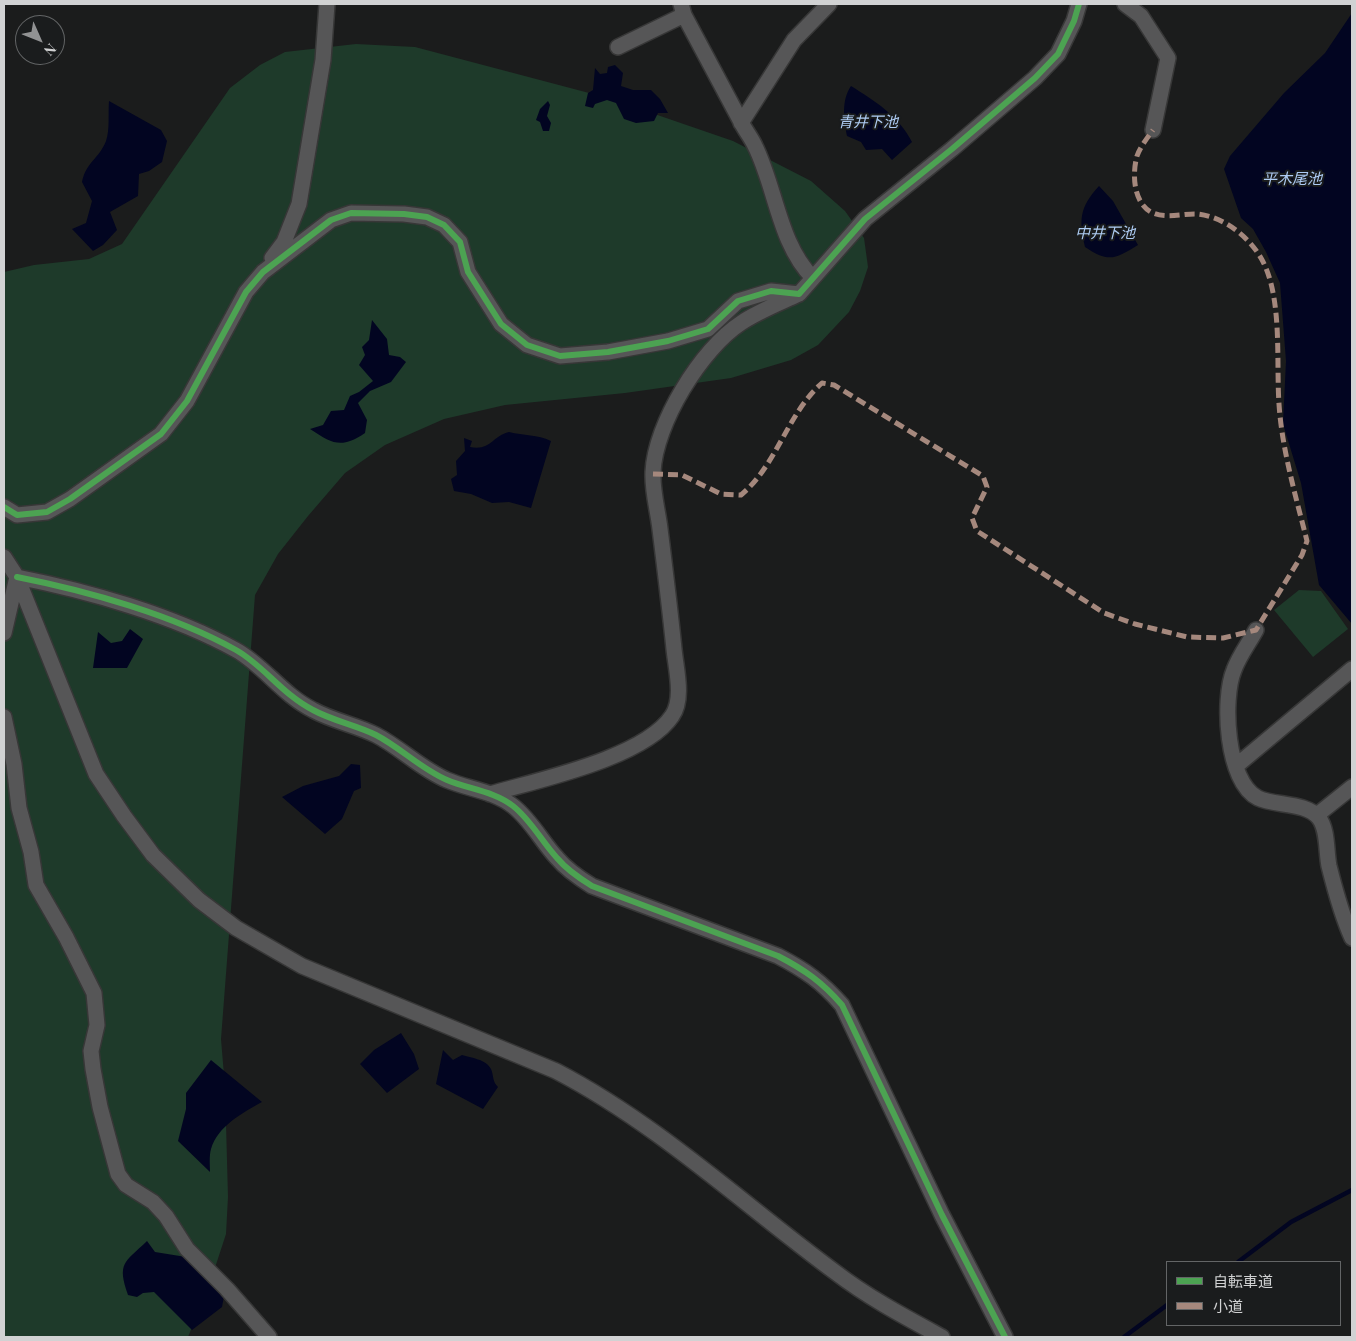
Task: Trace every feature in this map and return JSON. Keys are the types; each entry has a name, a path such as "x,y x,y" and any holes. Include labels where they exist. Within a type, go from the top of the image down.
{"street":[{"path":"4,507 17,515 47,512 70,499 161,434 187,401 246,292 284,242 299,204 323,60 327,4"},
{"path":"741,123 794,40 829,4"},
{"path":"490,794 606,760 654,734 673,716 678,696 670,605 653,474 657,448 666,422 686,384 709,354 741,323 799,294 864,219 952,149 1035,78 1058,54 1074,21 1079,4"},
{"path":"1125,4 1140,16 1168,58 1153,130"},
{"path":"618,47 683,9 741,123 755,144 766,168 783,226 800,265 813,278"},
{"path":"263,272 331,220 351,213 404,214 427,217 444,225 460,242 468,272 501,324 526,345 560,356 608,352 668,341 708,329 738,301 771,291 799,294"},
{"path":"4,557 18,577 96,774 153,855 199,900 236,928 302,966 556,1072 591,1089 648,1128 835,1273 886,1307 942,1337"},
{"path":"18,577 65,586 112,601 206,635 238,651 290,696 313,710 376,736 402,751 426,770 448,780 490,794 513,805 525,817 556,858 571,872 592,886 778,956 805,970 824,984 842,1004 942,1215 1005,1337"},
{"path":"4,633 18,577"},
{"path":"1256,630 1233,671 1227,718 1230,746 1236,766 1244,785 1258,798 1297,806 1317,815 1323,824 1329,865 1346,900 1352,938"},
{"path":"1236,766 1352,670"},
{"path":"4,717 14,764 19,808 31,852 36,886 66,937 94,993 97,1025 91,1051 93,1069 100,1107 118,1174 126,1185 153,1202 166,1216 187,1249 227,1289 269,1337"},
{"path":"1317,815 1352,787"}],"green space":[{"path":"356,44 415,47 608,98 733,141 811,181 845,211 864,238 868,267 860,291 849,312 818,345 791,360 731,378 625,393 505,405 444,419 385,445 345,473 308,516 278,554 255,595 221,1039 225,1087 228,1197 226,1234 210,1283 188,1337 4,1337 4,272 34,265 89,259 122,244 230,88 260,65 285,52"},
{"path":"1299,590 1321,591 1348,629 1313,657 1274,610"}],"water":[{"name":"平木尾池","path":"1352,13 1352,624 1319,585 1301,483 1283,424 1286,361 1280,283 1253,229 1241,218 1224,169 1230,156 1284,93 1325,53"},
{"path":"615,65 623,73 621,86 633,90 651,90 660,99 668,113 658,113 654,121 636,123 624,119 616,103 607,100 595,104 593,108 585,106 588,93 593,90 595,68 600,74 607,73 608,67"},
{"name":"青井下池","path":"851,86 877,103 893,117 912,142 892,160 882,149 866,150 861,142 847,136 844,117 845,104"},
{"path":"109,101 161,130 167,141 162,162 149,171 139,174 138,196 110,212 117,230 103,245 93,251 72,229 86,223 92,201 82,182 86,170 106,141"},
{"path":"548,101 550,105 547,116 551,123 549,131 543,131 540,122 536,120 540,109"},
{"name":"中井下池","path":"1099,186 1113,201 1138,245 1117,256 1106,257 1085,247 1082,215 1092,194"},
{"path":"372,320 387,339 389,355 400,357 406,362 391,382 370,391 358,403 367,420 365,433 350,441 337,443 310,429 323,425 331,411 344,410 350,396 359,392 373,381 359,365 365,355 362,347 369,340"},
{"path":"509,432 541,437 551,441 531,508 509,502 492,503 471,494 454,491 451,479 457,475 456,461 465,451 464,438 472,441 470,447 477,448 487,445"},
{"path":"130,629 143,639 127,668 93,668 98,632 111,643 122,641"},
{"path":"351,764 360,765 361,788 354,791 342,819 325,834 282,797 303,786 339,776"},
{"path":"401,1033 414,1054 419,1069 387,1093 360,1064 374,1050"},
{"path":"443,1050 453,1060 462,1055 482,1061 489,1066 498,1087 483,1109 436,1084"},
{"path":"211,1060 262,1102 232,1121 219,1134 211,1149 210,1172 178,1141 186,1109 186,1093"},
{"path":"147,1241 155,1252 186,1257 224,1296 222,1307 192,1330 154,1292 143,1293 137,1297 128,1295 123,1276 125,1264"}],"waterway":[{"path":"1239,1261 1291,1222 1352,1190"},
{"path":"1124,1337 1166,1306"}],"marked path":[{"path":"653,474 682,475 721,494 741,495 764,469 790,424 810,395 822,383 834,385 983,476 987,487 972,518 977,531 1104,613 1135,624 1187,637 1223,638 1256,630 1302,555 1307,541 1283,439 1278,387 1276,310 1273,291 1261,258 1250,243 1235,229 1217,219 1198,214 1158,215 1146,209 1141,203 1136,188 1135,163 1140,149 1153,130"}],"cycle path":[{"path":"4,507 17,515 47,512 70,499 161,434 187,401 246,292 263,272 331,220 351,213 404,214 427,217 444,225 460,242 468,272 501,324 527,345 560,356 608,352 668,341 708,329 738,301 771,291 799,294 865,219 952,149 1035,78 1058,54 1074,21 1079,4"},
{"path":"17,577 101,597 158,615 211,637 246,656 302,704 328,717 376,735 428,770 447,780 506,801 525,818 565,866 592,886 778,956 813,977 842,1005 942,1215 1005,1337"}]}
